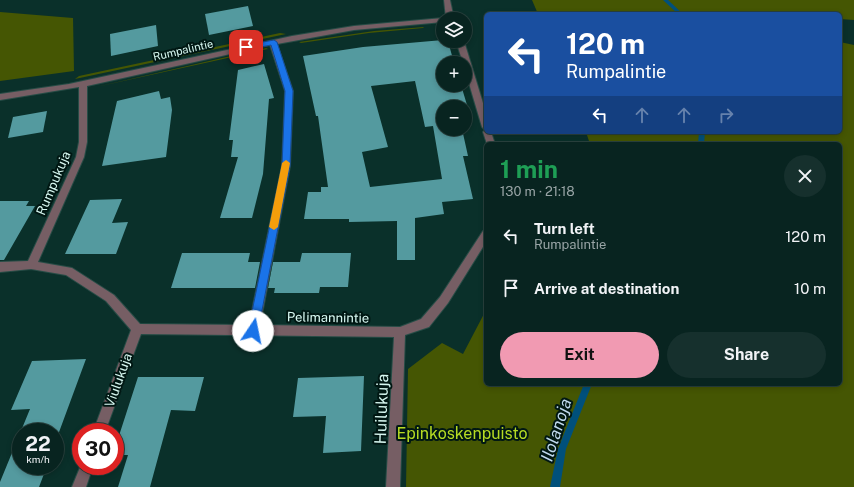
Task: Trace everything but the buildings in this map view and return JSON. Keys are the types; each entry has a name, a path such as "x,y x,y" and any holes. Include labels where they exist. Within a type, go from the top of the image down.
{"street":[{"path":"447,0 449,12"},
{"name":"Rumpalintie","path":"0,96 84,83 274,42 354,28 436,21"},
{"path":"253,331 286,166 289,91 274,42"},
{"path":"462,48 484,120"},
{"name":"Rumpukuja","path":"31,265 80,157 83,142 84,83"},
{"name":"Pelimannintie","path":"137,329 400,332 425,323 444,300 484,237"},
{"path":"0,267 31,265 68,271 110,298 137,329"},
{"name":"Viulukuja","path":"102,423 137,329"},
{"name":"Huilukuja","path":"393,487 400,332"},
{"path":"79,487 84,475"}],"green space":[{"path":"532,0 854,0 854,20 842,19 842,12 537,12"},
{"path":"0,12 73,18 74,71 0,81"},
{"path":"424,27 301,43 299,42 374,31"},
{"path":"280,33 286,34 75,79 79,76"},
{"name":"Epinkoskenpuisto","path":"842,42 854,45 854,487 406,487 408,369 442,343 463,354 484,314 484,386 842,386 842,142 589,142 587,134 842,134"},
{"path":"266,48 268,49 96,87"}],"waterway":[{"name":"Ilolanoja","path":"665,0 679,12"},
{"name":"Ilolanoja","path":"701,142 702,134"},
{"name":"Ilolanoja","path":"555,487 562,449 587,386"}],"slow traffic":[{"path":"274,227 286,163"}],"route":[{"path":"246,47 274,42 289,91 286,166 253,331"}]}
